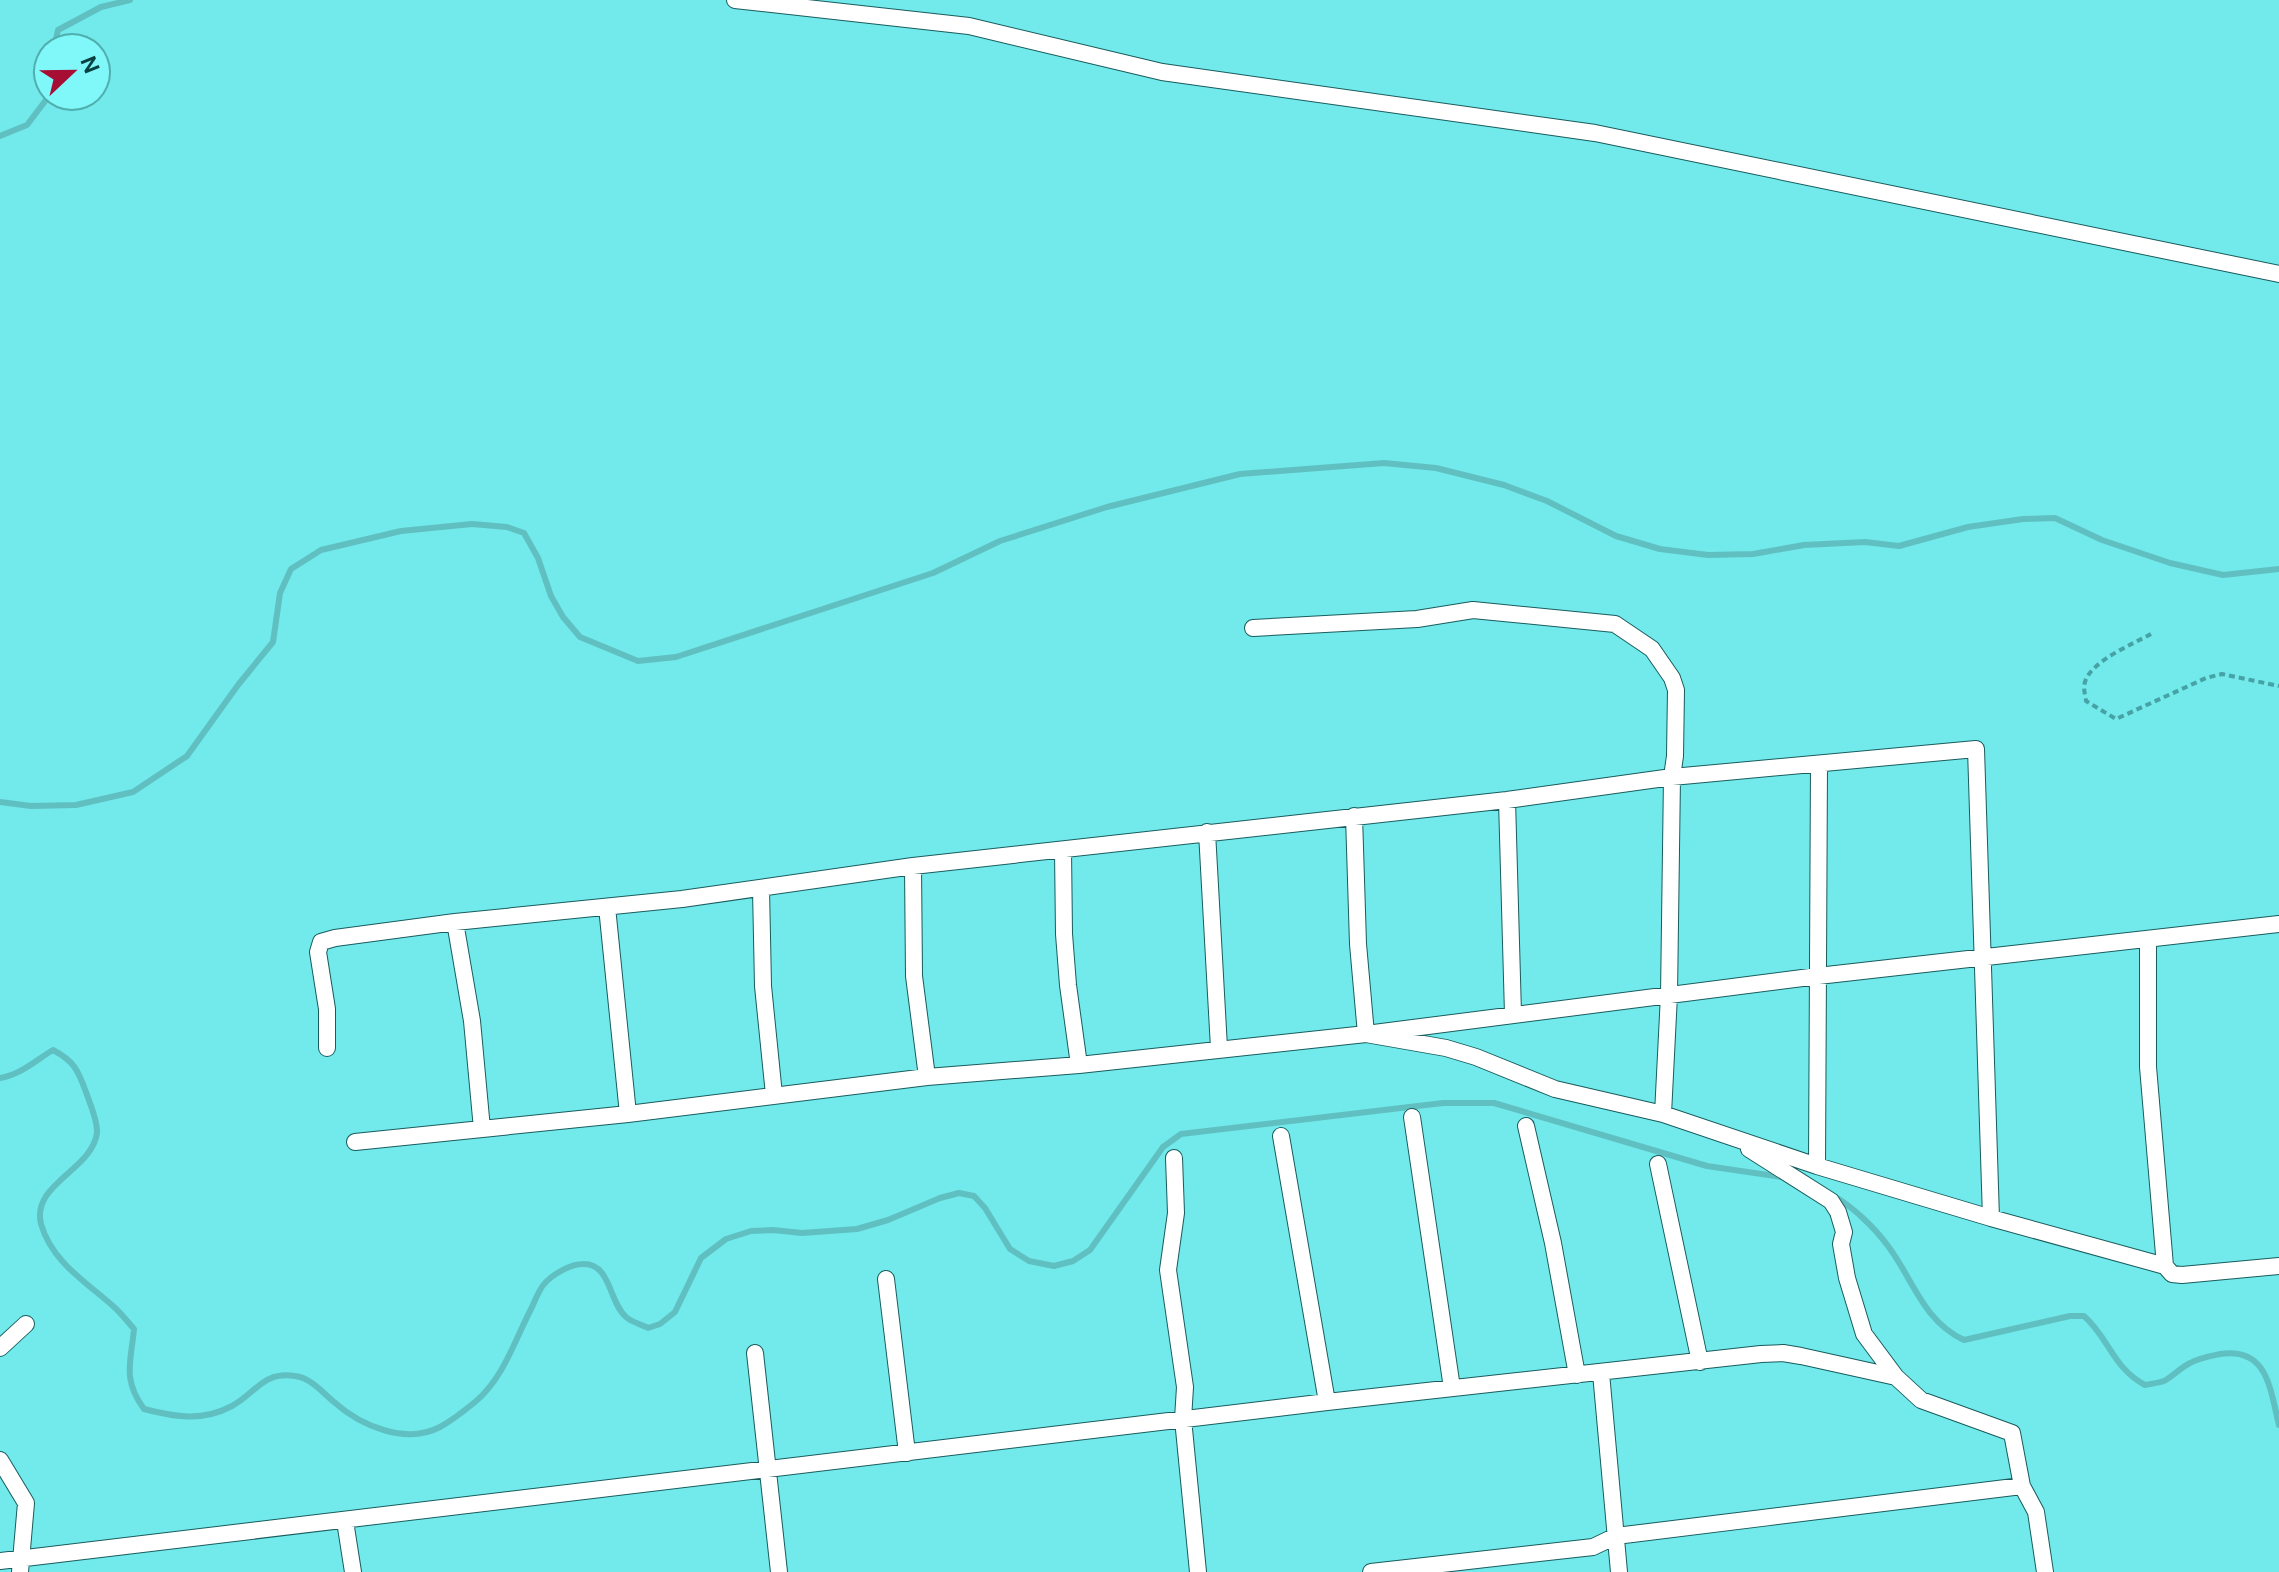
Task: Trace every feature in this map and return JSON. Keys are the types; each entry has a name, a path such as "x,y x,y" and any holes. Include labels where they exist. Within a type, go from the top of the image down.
{"street":[{"path":"735,0 969,26 1162,72 1595,133 2279,274"},
{"path":"1253,628 1417,619 1473,610 1615,624 1652,649 1672,678 1676,690 1663,1114"},
{"path":"327,1048 327,1009 318,952 321,942 335,938 761,889 913,866 1507,800 1672,777 1976,749 1991,1218"},
{"path":"1817,1166 1819,764"},
{"path":"1507,800 1513,1014"},
{"path":"1354,816 1358,944 1366,1034"},
{"path":"1207,832 1219,1048"},
{"path":"1063,850 1064,934 1079,1065"},
{"path":"913,866 914,976 927,1077"},
{"path":"761,889 763,986 774,1095"},
{"path":"607,907 628,1114"},
{"path":"455,922 472,1021 482,1129"},
{"path":"355,1142 628,1114 927,1077 1079,1065 1366,1034 1818,976 2279,924"},
{"path":"2148,941 2148,1067 2165,1266"},
{"path":"1366,1034 1446,1048 1555,1089 1663,1114 1817,1166 2165,1266 2172,1274 2279,1266"},
{"path":"1412,1117 1452,1388"},
{"path":"1526,1126 1553,1243 1577,1375"},
{"path":"1281,1136 1327,1402"},
{"path":"1729,1136 1831,1201 1844,1232 1841,1244 1847,1278 1864,1334 1896,1377 1921,1400 2012,1433 2022,1486 2036,1512 2045,1572"},
{"path":"1174,1158 1176,1213 1168,1270 1185,1387 1183,1419 1198,1572"},
{"path":"1658,1164 1700,1362"},
{"path":"886,1279 907,1453"},
{"path":"0,1348 26,1324"},
{"path":"755,1353 779,1572"},
{"path":"0,1561 20,1566 345,1521 1183,1419 1783,1353 1896,1377"},
{"path":"1601,1373 1619,1572"},
{"path":"0,1460 26,1503 20,1566"},
{"path":"1371,1572 1593,1547 1616,1536 2022,1486"},
{"path":"345,1521 353,1572"}],"path":[{"path":"2151,634 2089,671 2083,685 2086,701 2116,719 2206,678 2222,674 2279,686"}],"waterway":[{"path":"58,32 101,7 130,0"},
{"path":"0,136 27,125 37,112"},
{"path":"0,802 31,806 76,805 133,792 187,756 273,642 280,593 291,569 321,550 401,531 472,524 507,527 524,533 538,558 551,596 580,637 638,661 676,657 933,573 1000,541 1107,507 1240,474 1384,463 1436,468 1504,485 1547,501 1616,536 1660,549 1708,555 1753,554 1804,545 1865,542 1899,546 1968,527 2055,518 2102,540 2170,563 2223,575 2279,569"},
{"path":"0,1078 21,1070 53,1050 71,1062 80,1078 95,1118 97,1133 85,1157 45,1198 40,1210 41,1224 61,1260 134,1329 130,1379 144,1409 178,1416 210,1414 232,1406 267,1380 284,1375 295,1376 311,1382 357,1419 384,1430 413,1434 440,1427 485,1393 508,1358 541,1288 553,1276 578,1264 592,1265 599,1270 620,1311 628,1319 648,1328 660,1324 675,1312 701,1258 726,1239 751,1231 802,1233 857,1229 959,1193 974,1196 985,1208 1010,1249 1029,1261 1054,1266 1073,1261 1090,1250 1163,1147 1181,1134 1443,1103 1494,1103 1707,1166 1782,1177"},
{"path":"1834,1196 1856,1212 1888,1246 1938,1322 1964,1340 2070,1316 2084,1316 2125,1370 2145,1385 2164,1381 2197,1360 2220,1354 2248,1357 2264,1373 2279,1425"}]}
